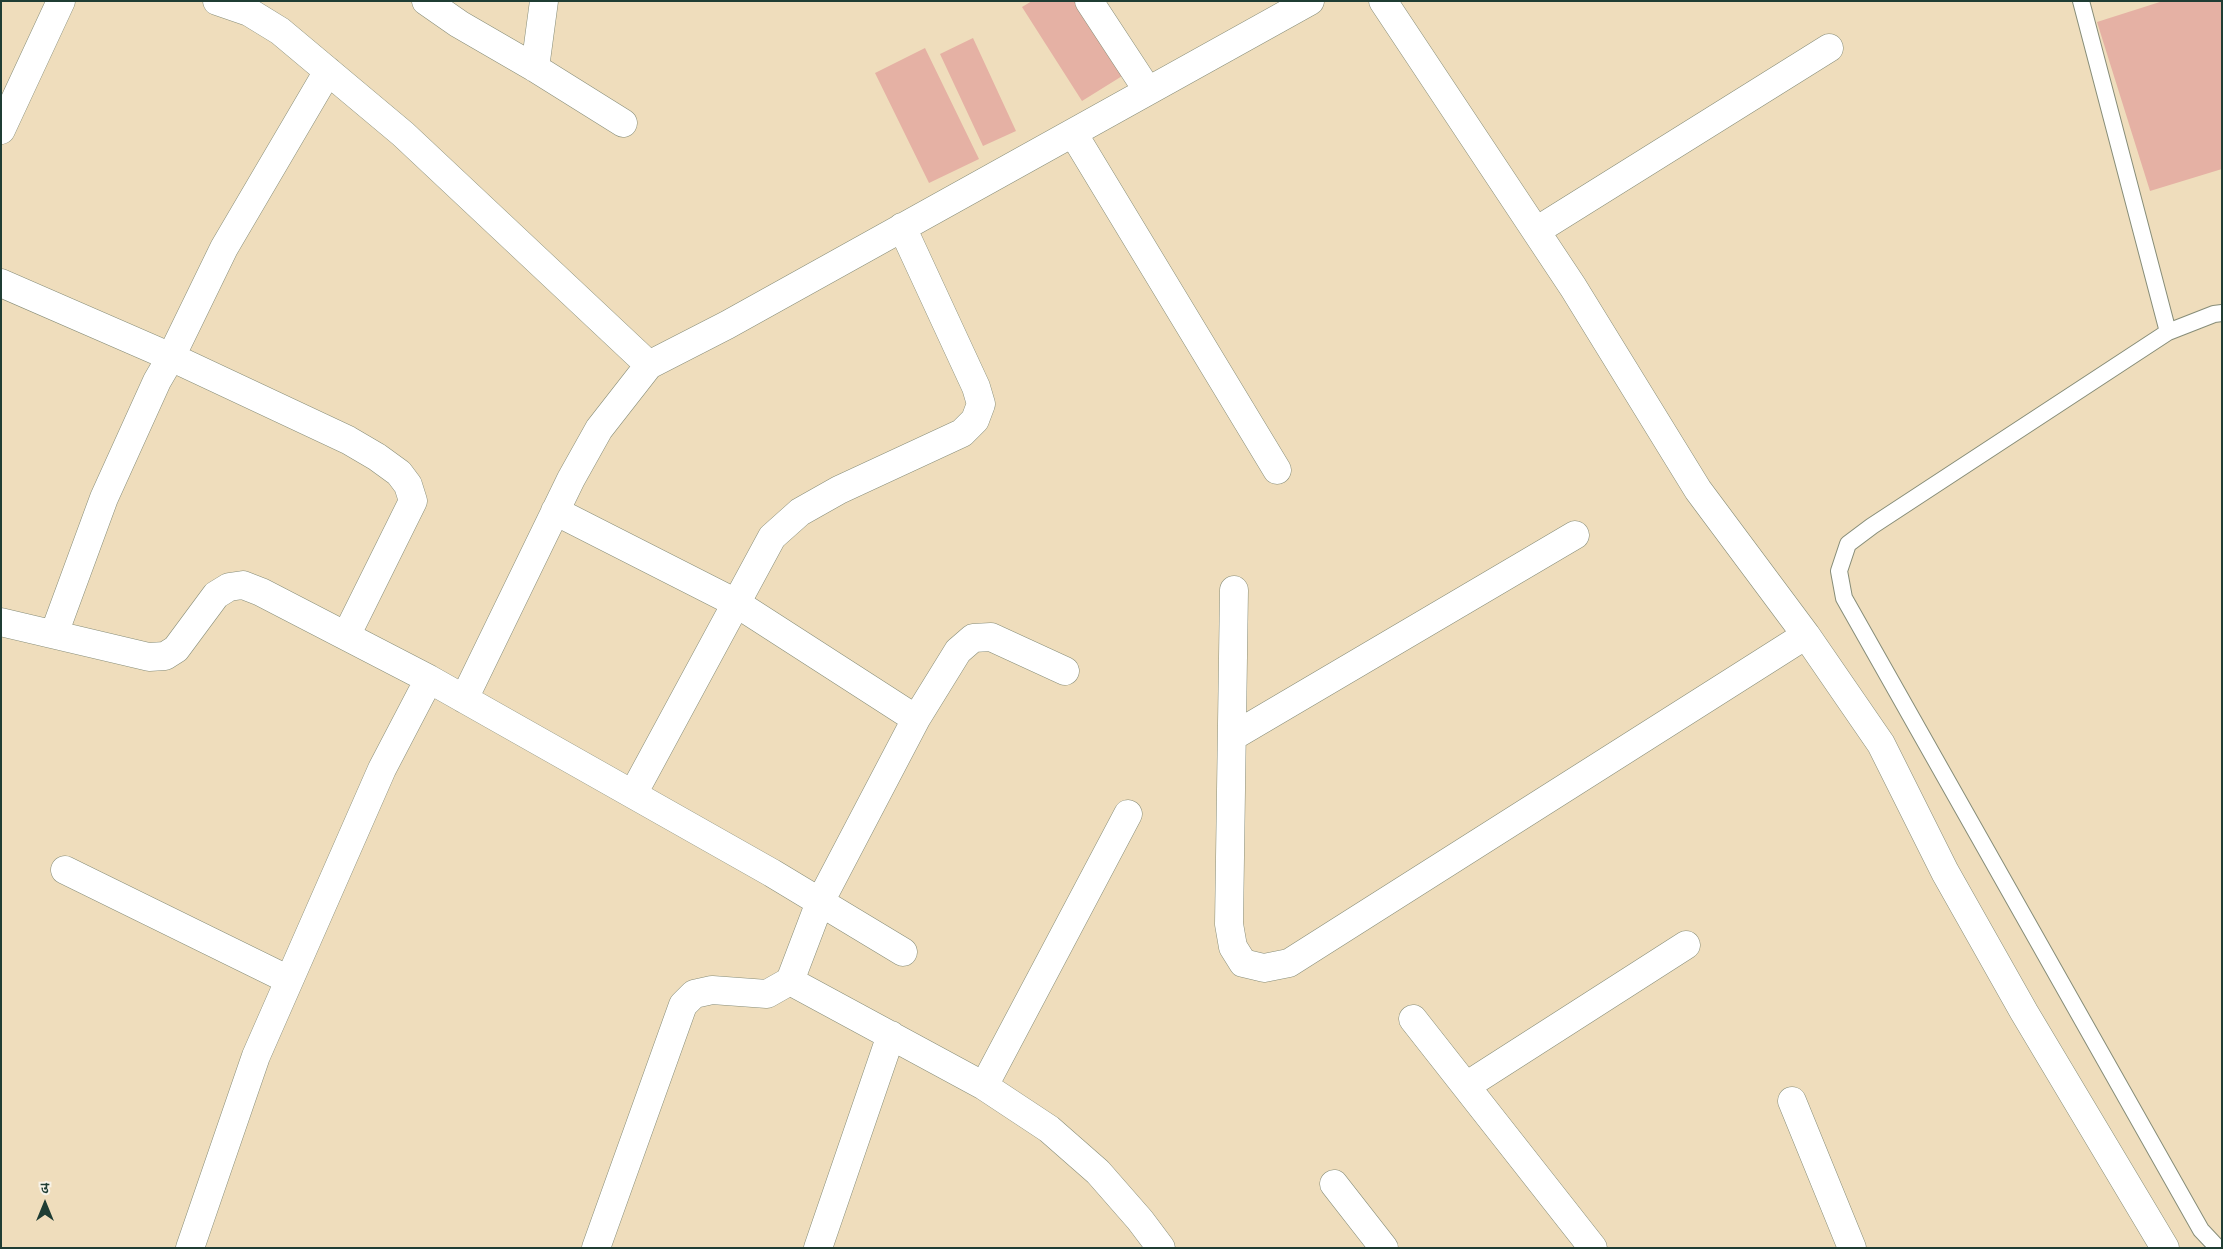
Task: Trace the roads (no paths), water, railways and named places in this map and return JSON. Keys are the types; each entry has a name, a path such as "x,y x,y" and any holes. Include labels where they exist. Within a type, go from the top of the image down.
{"street":[{"path":"1,130 61,1"},
{"path":"216,1 249,12 280,31 403,134 649,365"},
{"path":"426,1 459,24 535,68 623,123"},
{"path":"535,68 544,1"},
{"path":"1089,1 1148,91"},
{"path":"464,699 555,511 599,428 649,365 727,325 1310,1"},
{"path":"1383,1 1573,287 1698,490 1806,635 1881,744 1945,872 2020,1004 2165,1248"},
{"path":"1536,231 1829,48"},
{"path":"54,634 104,498 157,381 171,357 224,248 328,71"},
{"path":"1073,133 1277,470"},
{"path":"633,794 772,537 800,512 839,490 962,432 975,420 981,404 976,387 902,228"},
{"path":"1,282 171,357 348,440 399,473 408,485 413,501 346,636"},
{"path":"555,511 736,603 916,719"},
{"path":"1232,737 1576,535"},
{"path":"1,622 149,657 165,656 176,649 216,595 229,587 243,586 261,592 429,679 633,794 903,952"},
{"path":"1234,590 1229,924 1232,947 1243,962 1264,968 1289,962 1806,635"},
{"path":"596,1248 683,1005 694,994 712,990 767,994 790,981 820,902 916,719 958,651 973,638 991,637 1065,671"},
{"path":"190,1248 256,1056 382,769 429,679"},
{"path":"984,1086 1128,814"},
{"path":"66,870 289,980"},
{"path":"1466,1086 1686,945"},
{"path":"790,981 984,1086 1049,1129 1098,1172 1140,1220 1161,1248"},
{"path":"1413,1018 1592,1248"},
{"path":"818,1248 891,1035"},
{"path":"1792,1101 1852,1248"},
{"path":"1334,1184 1384,1248"}],"lane":[{"path":"2081,1 2168,332"},
{"path":"2218,1248 2201,1230 1844,598 1839,571 1848,544 1872,526 2168,332 2214,314 2222,313"}]}
